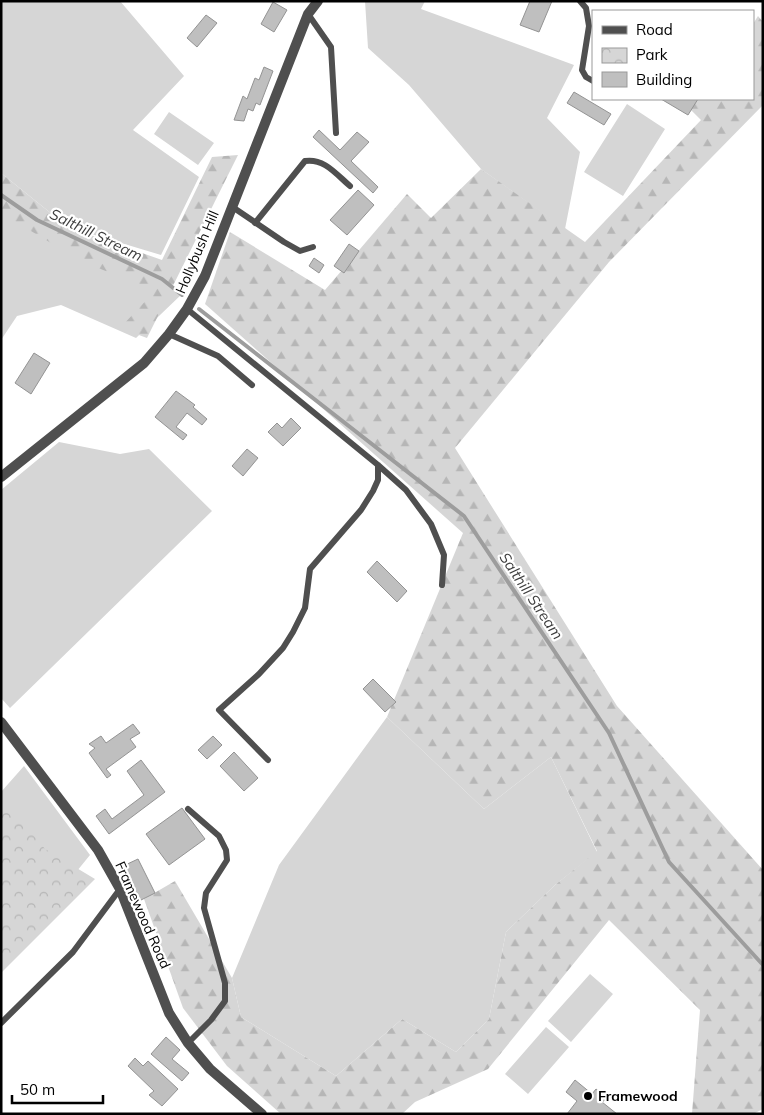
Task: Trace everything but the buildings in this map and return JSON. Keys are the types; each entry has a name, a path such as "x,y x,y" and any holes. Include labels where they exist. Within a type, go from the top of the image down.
{"street":[{"name":"Hollybush Hill","path":"1,477 144,363 187,309 205,276 308,14 318,1"},
{"name":"Framewood Road","path":"1,722 98,850 120,889 169,1013 188,1043 210,1069 262,1114"}],"lane":[{"path":"580,1 586,8 588,26 582,70 586,77 592,80"},
{"path":"308,14 331,47 336,133"},
{"path":"255,223 305,161 321,162 332,169 350,186"},
{"path":"231,206 300,251 313,247"},
{"path":"187,309 406,490 431,524 444,555 442,585"},
{"path":"169,334 218,356 252,384"},
{"path":"268,760 219,710 259,674 283,648 305,608 310,569 361,510 378,480 378,465"},
{"path":"188,809 219,836 226,850 227,860 206,893 204,908 225,983 226,1001 211,1020 188,1043"},
{"path":"1,1023 73,952 120,889"}],"green space":[{"path":"1,1 120,1 184,76 133,130 199,177 161,255 68,227 1,173"},
{"path":"365,1 425,1 421,9 574,65 547,118 580,152 565,229 481,169 409,85 368,48"},
{"path":"758,16 763,22 763,105 609,262 455,448 617,706 763,870 763,1109 753,1114 692,1114 700,1010 609,920 488,1069 415,1102 402,1114 281,1114 227,1066 183,1008 144,899 175,881 232,978 241,1017 336,1076 402,1019 456,1052 489,1019 506,932 555,885 597,851 551,757 484,809 387,717 463,533 205,304 230,232 325,290 407,194 431,218 481,169 585,242 701,120 688,107 694,100 754,100 754,22"},
{"path":"627,104 665,129 623,196 584,172"},
{"path":"169,112 214,143 198,165 154,134"},
{"path":"238,155 147,338 120,328 155,291 81,261 1,213 1,173 68,227 162,260 212,157"},
{"path":"1,195 89,249 183,293 136,338 61,305 17,316 1,340"},
{"path":"59,442 120,454 149,449 212,511 10,708 1,698 1,490"},
{"path":"387,717 484,809 551,757 597,852 555,885 506,932 489,1019 456,1052 402,1019 336,1076 241,1017 232,978 279,865"},
{"path":"24,766 90,855 46,909 1,907 1,792"},
{"path":"1,796 45,849 95,879 1,973"},
{"path":"590,974 613,994 571,1042 548,1021"},
{"path":"546,1027 569,1047 528,1094 505,1074"}],"waterway":[{"name":"Salthill Stream","path":"1,195 37,220 162,279 182,295"},
{"name":"Salthill Stream","path":"199,309 464,516 609,733 669,862 763,965"}],"place":[{"name":"Framewood","path":"588,1096"}]}
